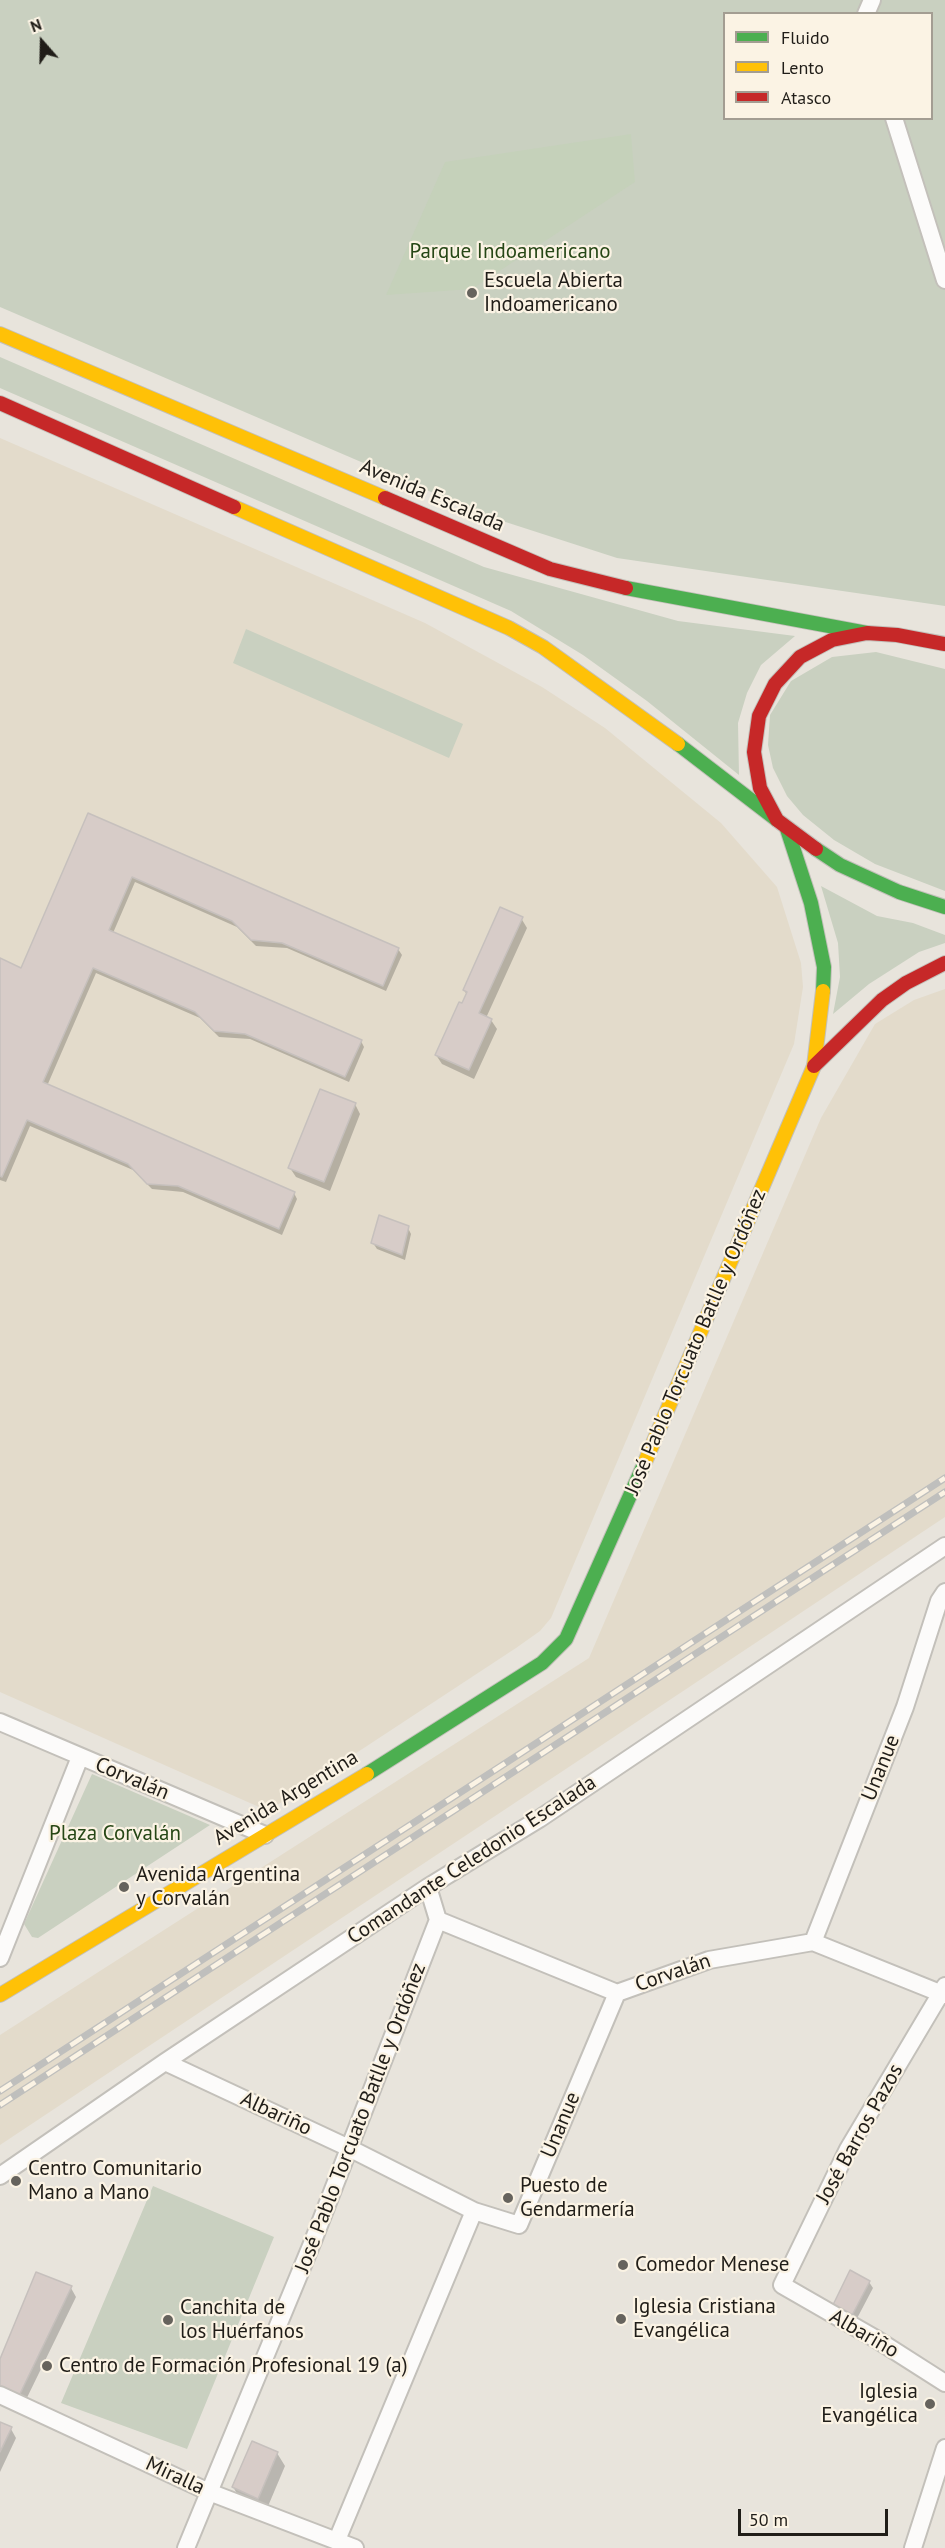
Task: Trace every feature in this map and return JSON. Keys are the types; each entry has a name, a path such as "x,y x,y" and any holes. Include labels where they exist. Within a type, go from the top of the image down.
{"main road":[{"name":"Avenida Escalada","path":"0,334 550,569 599,583 867,633"},
{"path":"0,403 509,628 543,647 687,750 782,824 840,865 898,892 945,907"},
{"path":"867,633 927,639 945,644"},
{"name":"José Pablo Torcuato Batlle y Ordóñez","path":"577,1618 814,1066 822,1013 824,967 811,903 782,824 760,788 754,752 759,716 775,684 800,657 831,640 867,633"},
{"name":"José Pablo Torcuato Batlle y Ordóñez","path":"814,1066 882,1000 906,983 945,963"},
{"name":"Avenida Argentina","path":"0,1995 266,1835 542,1663 566,1639 577,1618"}],"street":[{"path":"895,120 945,280"},
{"path":"927,639 945,634"},
{"name":"Comandante Celedonio Escalada","path":"0,2176 165,2062 428,1887 538,1819 945,1546"},
{"name":"Unanue","path":"813,1942 906,1707 939,1601 945,1592"},
{"name":"Corvalán","path":"0,1722 266,1835"},
{"path":"0,1958 80,1757"},
{"path":"428,1887 438,1920"},
{"name":"Corvalán","path":"438,1920 617,1993 709,1960 813,1942"},
{"name":"José Pablo Torcuato Batlle y Ordóñez","path":"186,2548 349,2148 438,1920"},
{"path":"813,1942 943,1992"},
{"name":"José Barros Pazos","path":"782,2285 848,2149 943,1992"},
{"name":"Unanue","path":"519,2225 617,1993"},
{"name":"Albariño","path":"165,2062 349,2148 474,2211 519,2225"},
{"path":"337,2540 474,2211"},
{"name":"Albariño","path":"782,2285 876,2339 945,2383"},
{"name":"Miralla","path":"0,2395 209,2492 355,2548"},
{"path":"913,2548 945,2448"}],"shaded area":[{"path":"0,438 425,623 542,687 605,728 721,823 777,887 801,963 803,987 794,1044 551,1618 540,1631 516,1648 268,1811 0,1692"},
{"path":"945,989 945,1517 0,2145 0,2035 589,1658 821,1118 875,1024 914,1000"}],"green space":[{"name":"Escuela Abierta Indoamericano","path":"0,0 945,0 945,606 617,558 487,516 0,307"},
{"name":"Parque Indoamericano","path":"631,134 635,182 472,289 386,295 445,162"},
{"path":"0,357 484,567 678,621 795,636 761,665 747,693 738,723 739,775 647,701 583,655 511,611 0,388"},
{"path":"246,629 463,724 449,758 233,663"},
{"path":"876,652 945,669 945,891 875,864 834,840 803,815 787,796 773,768 768,745 770,715 791,681 832,657"},
{"path":"821,886 877,916 913,923 945,935 945,943 919,952 869,984 833,1014 840,977 838,943"},
{"name":"Plaza Corvalán","path":"92,1774 210,1825 38,1938 32,1937 24,1924"},
{"name":"Canchita de los Huérfanos","path":"153,2186 274,2237 187,2449 61,2403"}],"building":[{"path":"88,813 399,948 383,986 282,943 251,940 232,921 132,877 109,930 362,1040 345,1077 245,1034 214,1031 195,1012 93,968 43,1082 295,1192 279,1229 178,1186 147,1184 128,1164 27,1120 2,1177 0,1176 0,958 21,968"},
{"path":"500,907 523,917 479,1013 492,1019 469,1070 435,1055 459,1002 462,1003 467,992 463,990"},
{"path":"320,1089 356,1103 324,1182 288,1168"},
{"path":"379,1215 409,1226 402,1255 371,1243"},
{"path":"850,2270 870,2281 849,2321 830,2311"},
{"path":"36,2272 72,2286 16,2402 0,2395 0,2359"},
{"path":"0,2422 12,2427 0,2452"},
{"path":"252,2441 278,2452 258,2499 232,2487"}],"railway":[{"path":"0,2091 945,1478"},
{"path":"0,2105 945,1492"}],"traffic: fast":[{"path":"626,588 867,633"},
{"path":"678,744 777,820"},
{"path":"787,829 811,903 824,967 823,991"},
{"path":"816,849 840,865 899,892 945,907"},
{"path":"367,1774 542,1663 566,1639 645,1462"}],"traffic: slow":[{"path":"0,334 385,498"},
{"path":"234,507 509,628 543,647 678,744"},
{"path":"645,1462 814,1066 823,991"},
{"path":"0,1995 367,1774"}],"traffic: jam":[{"path":"0,403 234,507"},
{"path":"385,498 550,569 626,588"},
{"path":"816,849 777,820 760,788 754,752 759,716 775,684 800,657 832,640 867,633 897,635 945,644"},
{"path":"814,1066 882,1000 906,983 945,963"}],"place":[{"name":"Escuela Abierta Indoamericano","path":"472,293"},
{"name":"Avenida Argentina y Corvalán","path":"124,1887"},
{"name":"Centro Comunitario Mano a Mano","path":"16,2181"},
{"name":"Puesto de Gendarmería","path":"508,2198"},
{"name":"Comedor Menese","path":"623,2265"},
{"name":"Iglesia Cristiana Evangélica","path":"621,2319"},
{"name":"Canchita de los Huérfanos","path":"168,2320"},
{"name":"Centro de Formación Profesional 19 (a)","path":"47,2366"},
{"name":"Iglesia Evangélica","path":"930,2404"}]}
